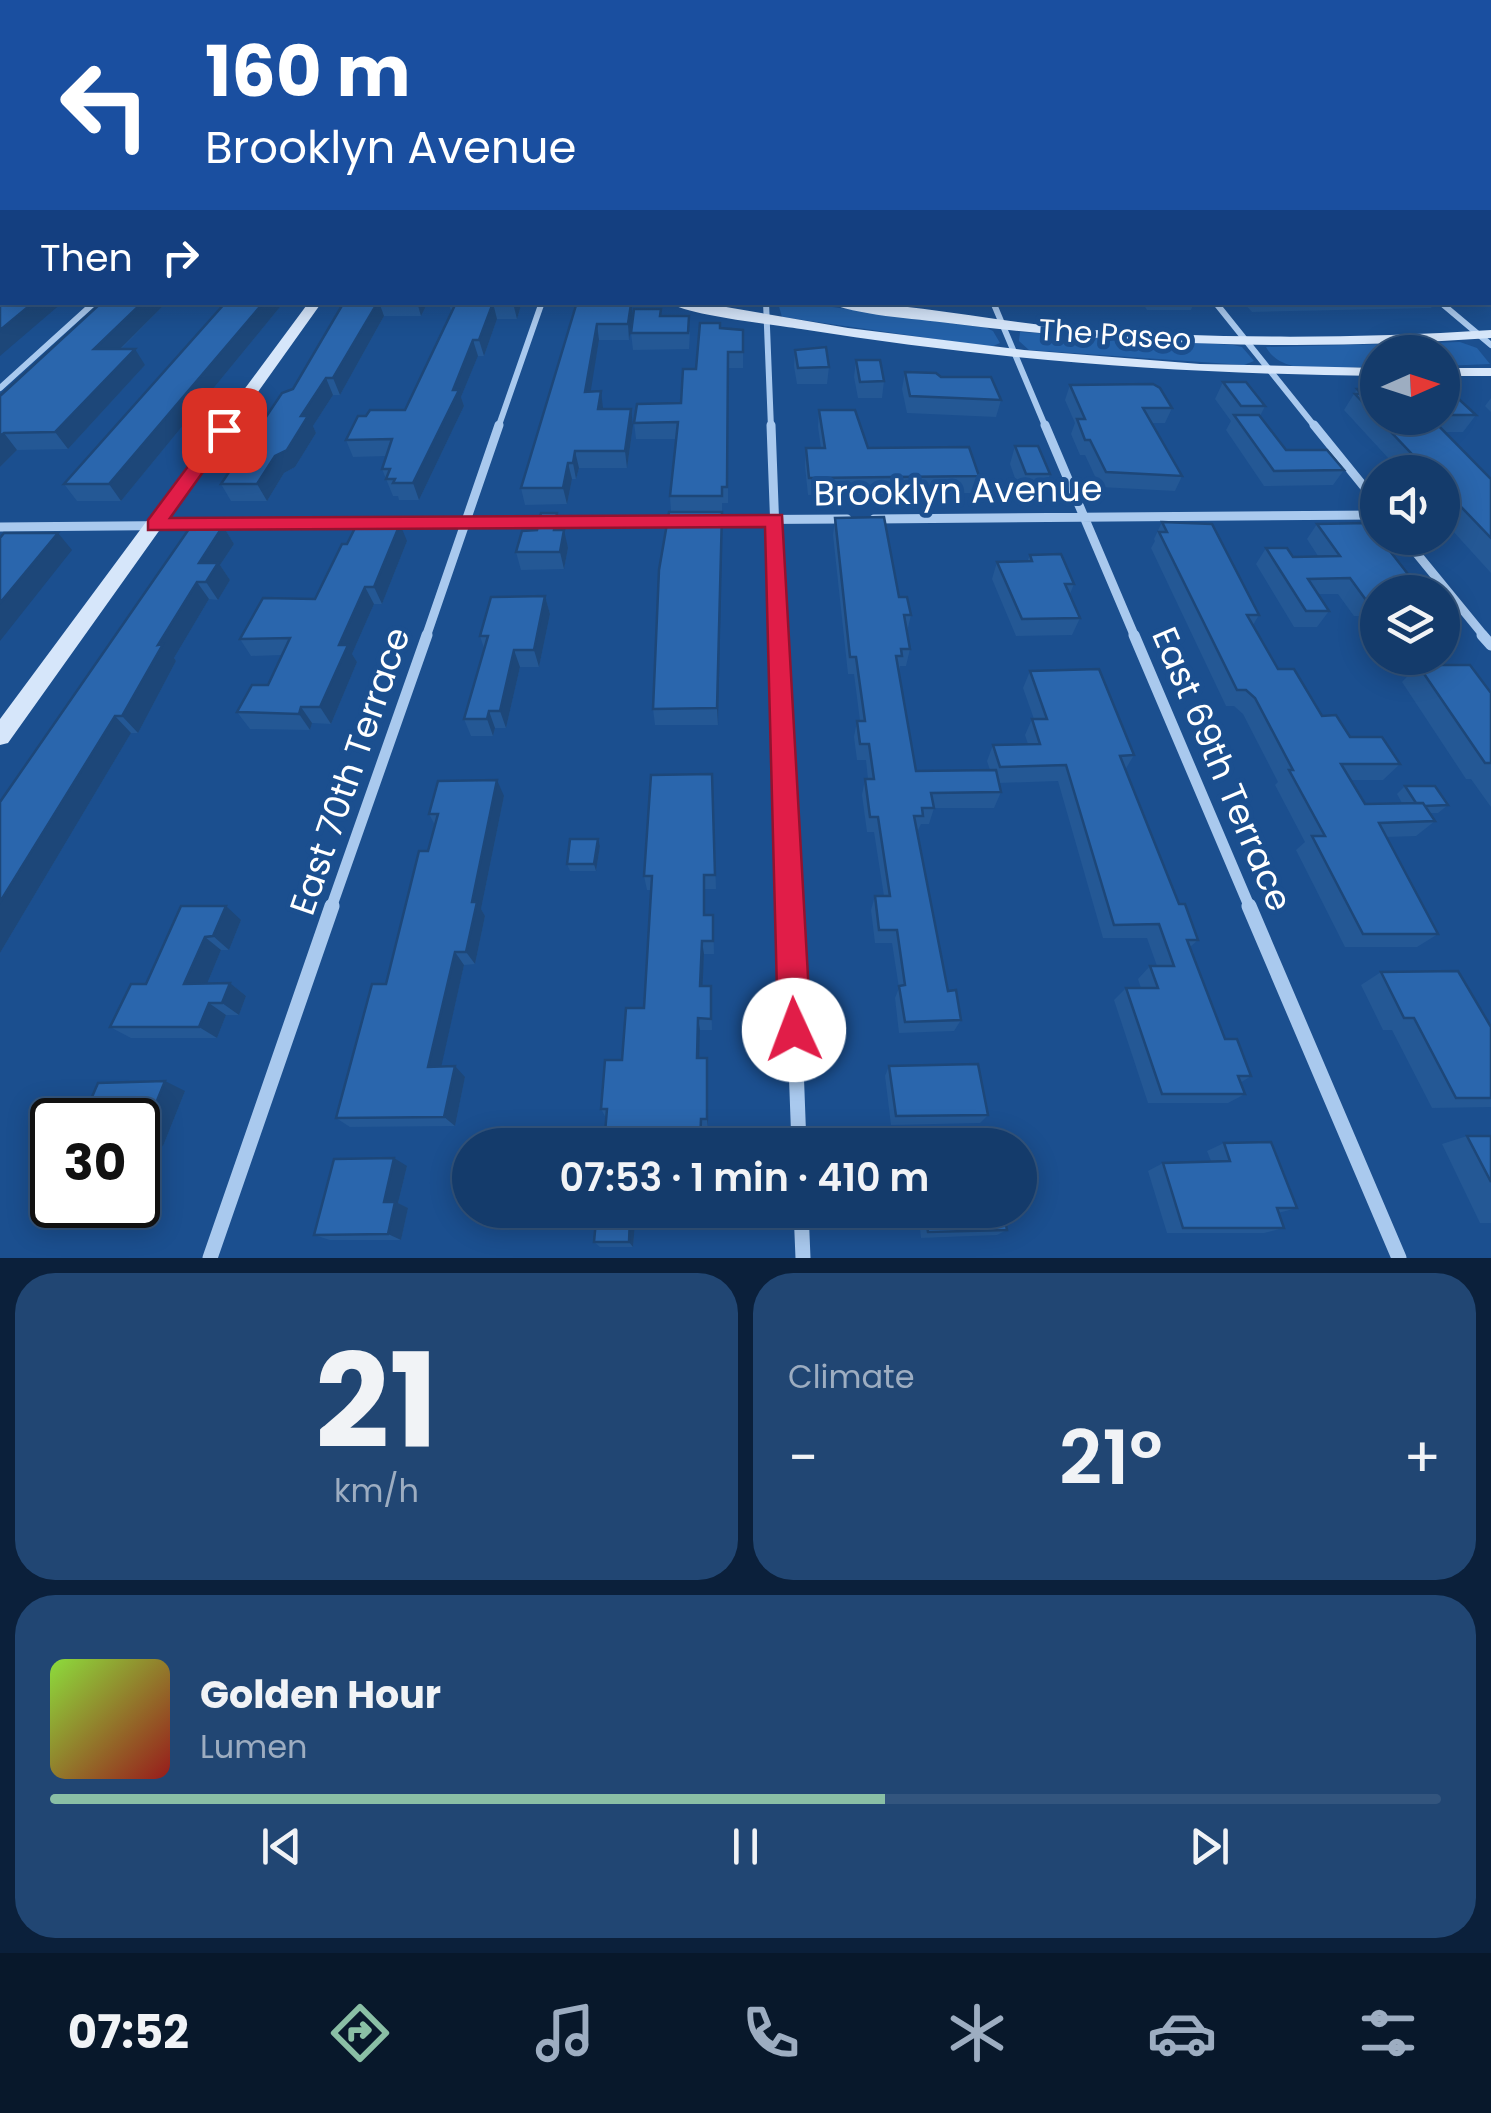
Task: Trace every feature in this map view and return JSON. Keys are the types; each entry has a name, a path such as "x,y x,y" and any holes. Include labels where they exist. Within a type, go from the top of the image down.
{"main road":[{"path":"0,736 314,305"},
{"name":"The Paseo","path":"688,305 766,321 1016,356 1271,372 1360,372"},
{"name":"The Paseo","path":"857,305 1002,324 1244,339 1487,338"},
{"path":"1460,372 1491,372"}],"street":[{"path":"0,388 92,305"},
{"name":"East 70th Terrace","path":"210,1258 541,305"},
{"path":"766,305 798,1128"},
{"name":"East 69th Terrace","path":"994,305 1399,1258"},
{"path":"1217,305 1360,482"},
{"path":"1444,305 1487,338"},
{"name":"Brooklyn Avenue","path":"700,520 1360,514"},
{"path":"0,527 681,520"},
{"path":"1418,555 1491,646"},
{"path":"802,1228 803,1258"}],"shaded area":[{"path":"779,305 818,305 987,328 1000,343 991,347 782,317"},
{"path":"1020,332 1233,345 1242,347 1254,361 1244,365 1029,350 1019,341"},
{"path":"1460,342 1477,348 1490,364 1460,365"},
{"path":"1360,345 1360,367 1300,368 1274,357 1266,347"}],"building":[{"path":"0,305 30,305 0,330"},
{"path":"99,305 140,305 94,349 135,349 55,432 0,436 0,396"},
{"path":"223,305 261,305 109,484 64,484"},
{"path":"342,305 376,305 333,378 326,378 301,416 308,416 287,450 275,456 257,484 221,484 282,393 293,389"},
{"path":"455,305 492,305 453,390 459,390 413,483 393,483 395,479 386,479 390,469 382,469 392,439 346,440 358,416 366,416 370,410 405,410"},
{"path":"576,305 631,305 628,324 597,324 585,392 601,391 598,409 631,409 625,451 575,451 563,488 521,488"},
{"path":"634,309 661,309 660,316 689,316 688,333 631,333"},
{"path":"700,323 720,323 720,328 743,330 743,352 728,352 727,487 722,487 722,496 670,496 678,422 634,423 637,404 681,403 683,369 696,369"},
{"path":"826,347 829,367 798,368 795,350"},
{"path":"856,360 880,360 884,381 860,382"},
{"path":"905,372 991,377 1001,400 910,396"},
{"path":"1223,382 1246,382 1265,406 1241,406"},
{"path":"1153,384 1160,388 1172,408 1143,408 1182,476 1106,472 1090,440 1085,440 1077,419 1085,419 1070,385"},
{"path":"1460,400 1476,415 1460,415"},
{"path":"819,410 855,410 868,448 969,447 979,476 809,478 806,448 825,448"},
{"path":"1234,415 1259,415 1286,450 1327,450 1344,470 1274,471"},
{"path":"1394,435 1448,435 1491,479 1491,538 1460,506 1460,455 1413,455"},
{"path":"1015,446 1038,446 1050,474 1026,474"},
{"path":"669,512 722,512 717,708 653,709 659,570"},
{"path":"541,513 557,513 554,530 564,530 560,552 516,552 522,531 537,530"},
{"path":"884,517 899,597 907,597 911,615 904,615 910,649 901,649 902,656 896,656 916,771 996,770 1001,792 931,793 934,808 922,808 923,816 914,816 948,991 956,990 961,1020 905,1022 899,986 905,985 897,930 879,930 875,896 890,896 878,817 870,817 865,779 874,779 869,744 860,744 857,721 865,721 856,657 850,657 835,518"},
{"path":"1162,522 1212,524 1259,615 1247,615 1278,669 1294,669 1322,716 1336,715 1350,737 1382,737 1400,764 1341,764 1365,804 1423,803 1435,821 1379,823 1438,934 1363,934 1312,836 1325,836 1289,770 1293,770 1255,698 1246,690 1237,690 1159,532 1167,532"},
{"path":"1360,523 1360,555 1393,555 1409,575 1360,575 1360,592 1350,578 1308,579 1329,611 1306,611 1266,548 1287,548 1293,557 1340,556 1317,524"},
{"path":"357,524 400,524 374,587 365,587 339,645 348,645 320,707 301,707 299,714 237,712 252,685 268,685 290,638 240,639 263,598 315,599 342,544 347,544"},
{"path":"191,526 223,526 199,563 218,563 206,582 197,582 158,645 163,644 122,716 115,716 0,902 0,802"},
{"path":"4,533 58,533 0,603 0,538"},
{"path":"1061,554 1074,584 1065,584 1080,618 1022,619 997,562 1032,561 1030,555"},
{"path":"545,596 534,650 514,650 500,711 489,711 487,719 464,719 488,636 480,636 491,597"},
{"path":"1460,665 1470,665 1491,693 1491,763 1485,763 1425,675 1460,675"},
{"path":"1099,669 1134,755 1120,756 1179,904 1185,904 1198,940 1187,940 1225,1039 1237,1039 1251,1076 1238,1076 1245,1094 1162,1094 1126,988 1158,988 1150,966 1174,966 1159,924 1114,925 1066,765 1000,767 993,745 1040,744 1032,719 1047,719 1030,671"},
{"path":"712,774 715,875 704,875 704,915 713,915 713,941 702,941 700,986 711,986 711,1019 698,1018 697,1058 707,1058 707,1119 701,1119 701,1128 605,1128 607,1109 601,1109 605,1060 622,1060 626,1008 644,1008 652,876 644,876 651,775"},
{"path":"497,780 466,952 455,952 428,1067 455,1066 444,1117 336,1118 372,984 386,984 419,851 428,851 438,814 429,814 438,781"},
{"path":"1405,786 1435,786 1448,805 1416,803"},
{"path":"570,839 598,839 594,864 567,864"},
{"path":"181,906 226,906 213,936 205,937 184,984 230,983 222,1003 209,1003 199,1027 110,1027 131,984 146,984"},
{"path":"1458,971 1491,1027 1491,1098 1456,1098 1414,1018 1404,1018 1381,972"},
{"path":"978,1064 988,1115 896,1116 889,1066"},
{"path":"165,1081 158,1098 92,1098 98,1083"},
{"path":"1467,1136 1491,1136 1491,1182"},
{"path":"1271,1142 1297,1208 1277,1208 1284,1228 1183,1228 1163,1163 1230,1161 1224,1143"},
{"path":"394,1158 384,1202 395,1202 388,1234 314,1235 334,1159"},
{"path":"595,1228 630,1228 629,1242 594,1242"},
{"path":"927,1228 1007,1230 928,1232"}],"route":[{"path":"224,430 155,525 775,520 794,1030"}]}
